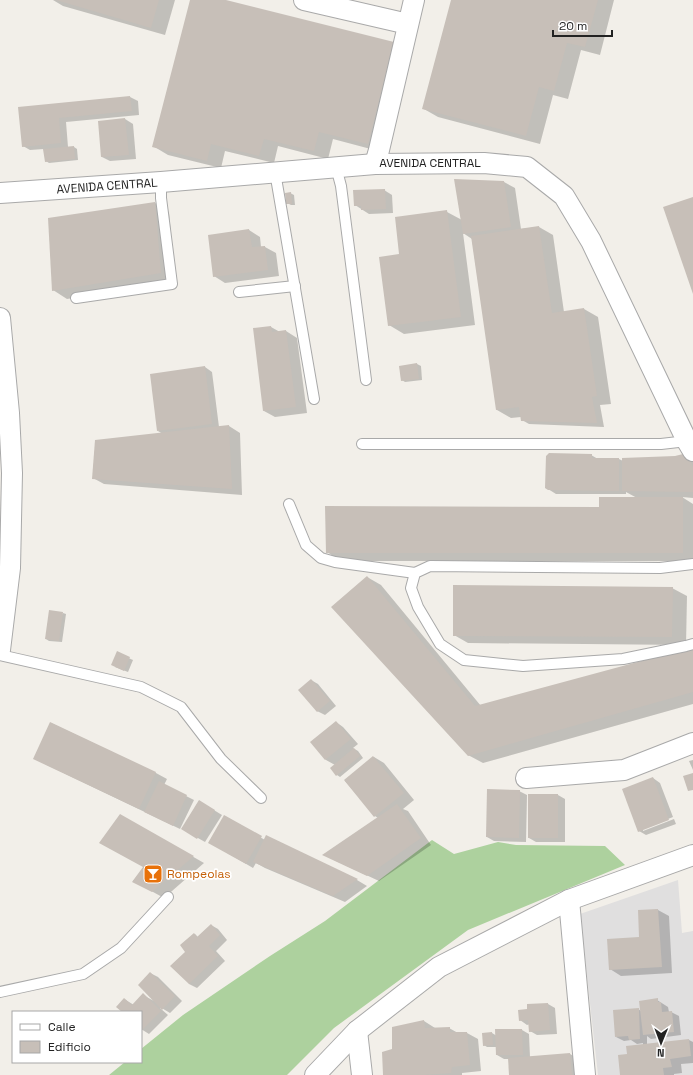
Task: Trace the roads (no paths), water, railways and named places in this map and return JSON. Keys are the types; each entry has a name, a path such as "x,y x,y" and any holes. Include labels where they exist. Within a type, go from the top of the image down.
{"street":[{"path":"304,0 408,24"},
{"path":"375,164 414,0"},
{"name":"AVENIDA CENTRAL","path":"0,193 161,182 375,164 484,163 527,167 564,196 591,241 690,446"},
{"path":"0,318 12,473 10,568 0,650"},
{"path":"526,778 624,770 693,743"},
{"path":"315,1075 357,1031 439,967 569,900 693,855"},
{"path":"569,900 585,1075"},
{"path":"357,1031 362,1075"}],"lane":[{"path":"336,167 342,186 366,380"},
{"path":"275,172 314,399"},
{"path":"76,298 172,284 161,182"},
{"path":"240,292 295,286"},
{"path":"362,444 661,444 690,446"},
{"path":"289,504 306,545 321,558 335,562 415,573 430,566 660,568 693,564"},
{"path":"415,573 411,588 418,607 440,644 464,660 531,666 624,659 693,644"},
{"path":"0,655 141,688 180,707 221,759 261,798"},
{"path":"0,992 83,974 121,948 168,897"}],"place":[{"name":"Rompeolas","path":"153,874"}]}
